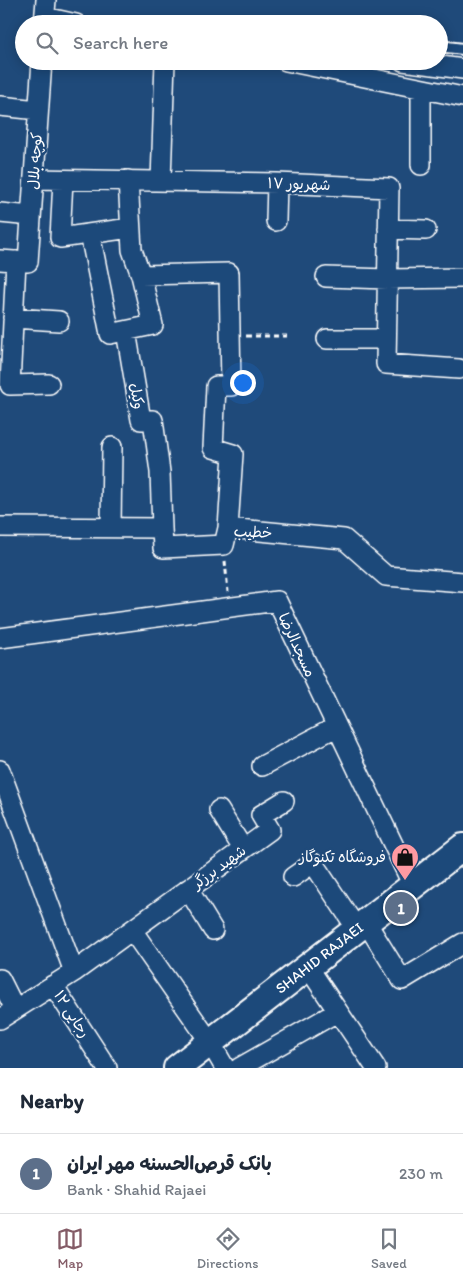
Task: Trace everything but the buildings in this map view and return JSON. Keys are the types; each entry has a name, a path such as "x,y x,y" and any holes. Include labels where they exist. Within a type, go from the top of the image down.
{"main road":[{"name":"SHAHID RAJAEI","path":"177,1068 463,848"}],"street":[{"path":"448,67 463,69"},
{"name":"کوچه بلال","path":"41,70 31,216 15,261 10,385 49,384"},
{"path":"161,181 166,70"},
{"path":"328,70 463,97"},
{"path":"421,90 421,165"},
{"path":"0,106 38,110"},
{"name":"۱۷ شهریور","path":"34,179 277,183 389,188 386,364 459,369"},
{"path":"63,180 60,238 130,228"},
{"path":"90,234 110,334 153,325 141,275 132,250 128,180"},
{"path":"276,222 277,183"},
{"path":"0,213 31,216"},
{"path":"388,229 426,230"},
{"path":"141,275 229,273 231,386 216,386 213,448 233,454 226,537"},
{"path":"326,277 388,279 463,278"},
{"path":"13,318 59,321"},
{"name":"وکیل","path":"126,331 141,420 153,420 160,472 162,528"},
{"path":"327,339 386,339"},
{"path":"111,527 112,447"},
{"path":"0,526 162,528"},
{"name":"خطیب","path":"162,528 163,548 226,537 344,539 386,576 463,582"},
{"name":"مسجدالرضا","path":"0,638 277,601 413,886"},
{"path":"262,766 336,727"},
{"path":"0,770 74,972"},
{"name":"شهید برزگر","path":"8,1014 74,972 270,830 261,815 284,801"},
{"path":"219,810 243,849"},
{"path":"293,876 313,862 402,980 463,943"},
{"path":"188,889 213,930"},
{"path":"132,930 210,1042 225,1068"},
{"path":"308,967 370,1066"},
{"path":"0,979 8,1014"},
{"name":"رجایی ۱۲","path":"53,985 108,1068"},
{"path":"239,1068 337,1012"}],"lane":[{"path":"448,47 463,49"}],"path":[{"path":"230,336 291,336"},
{"path":"226,537 230,607"}],"place":[{"name":"فروشگاه تکنوگاز","path":"405,881"},
{"name":"بانک قرص‌الحسنه مهر ایران","path":"401,908"}]}
